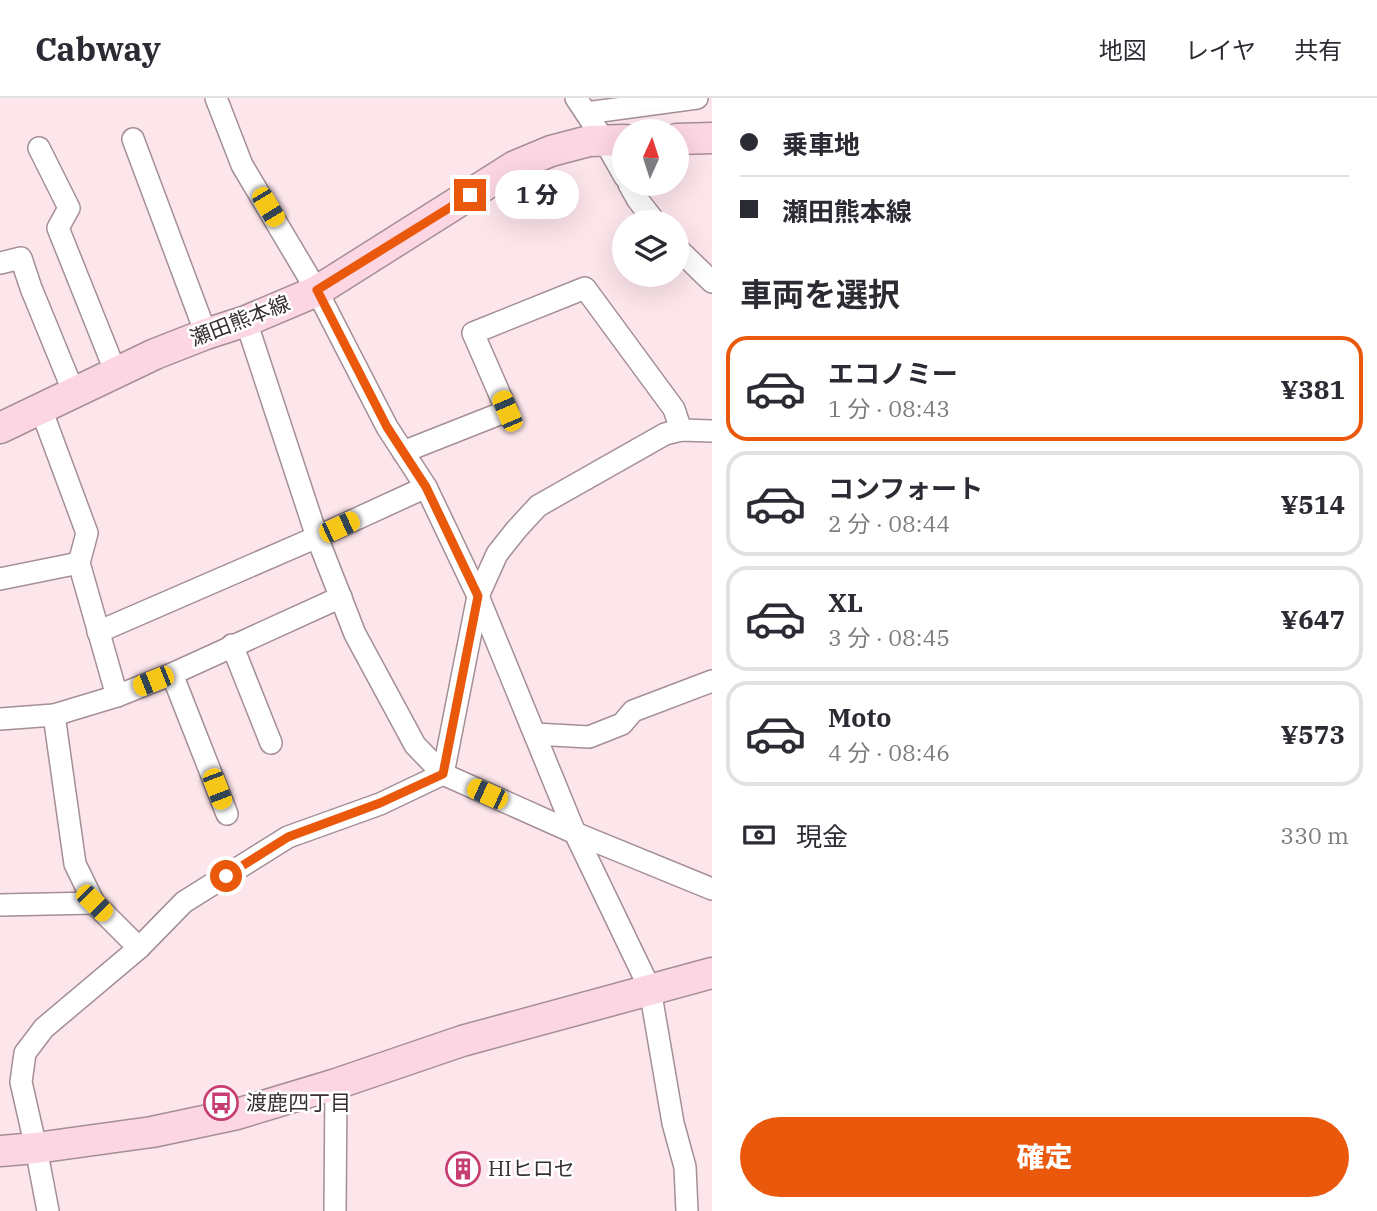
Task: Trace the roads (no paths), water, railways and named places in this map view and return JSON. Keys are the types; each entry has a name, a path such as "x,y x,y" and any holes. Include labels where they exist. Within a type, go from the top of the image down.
{"street":[{"path":"216,98 242,164 317,290 387,427 426,487 478,596 575,833 650,989 673,1123 685,1167 687,1211"},
{"path":"581,105 697,98"},
{"path":"581,105 612,138"},
{"path":"690,139 712,138"},
{"path":"133,139 206,334"},
{"name":"瀬田熊本線","path":"0,428 155,355 246,321 317,290 515,166 551,151 589,141 612,140"},
{"path":"38,149 69,208 58,228 116,373"},
{"path":"0,263 21,258 74,393"},
{"path":"689,260 712,282"},
{"path":"403,452 507,411 473,333 585,288 674,409 681,430"},
{"path":"246,321 317,537 355,634 415,745 443,774 575,833 712,889"},
{"path":"41,409 87,533 79,563 117,696"},
{"path":"443,774 478,596 497,554 538,506 665,434 681,430 712,431"},
{"path":"98,632 426,487"},
{"path":"0,579 79,563"},
{"path":"0,719 54,715 117,696 172,674 341,597"},
{"path":"232,645 271,743"},
{"path":"172,674 227,814"},
{"path":"535,734 589,737 622,724 633,711 712,681"},
{"path":"54,715 75,864 94,903 139,948"},
{"path":"48,1211 21,1082 25,1053 44,1028 139,948 184,902 288,837 380,803 443,774"},
{"path":"0,905 94,903"},
{"path":"0,1151 152,1132 237,1114 336,1084 461,1041 712,973"},
{"path":"335,1211 336,1084"}],"place":[{"name":"渡鹿四丁目","path":"221,1103"},
{"name":"HIヒロセ","path":"463,1169"}]}
